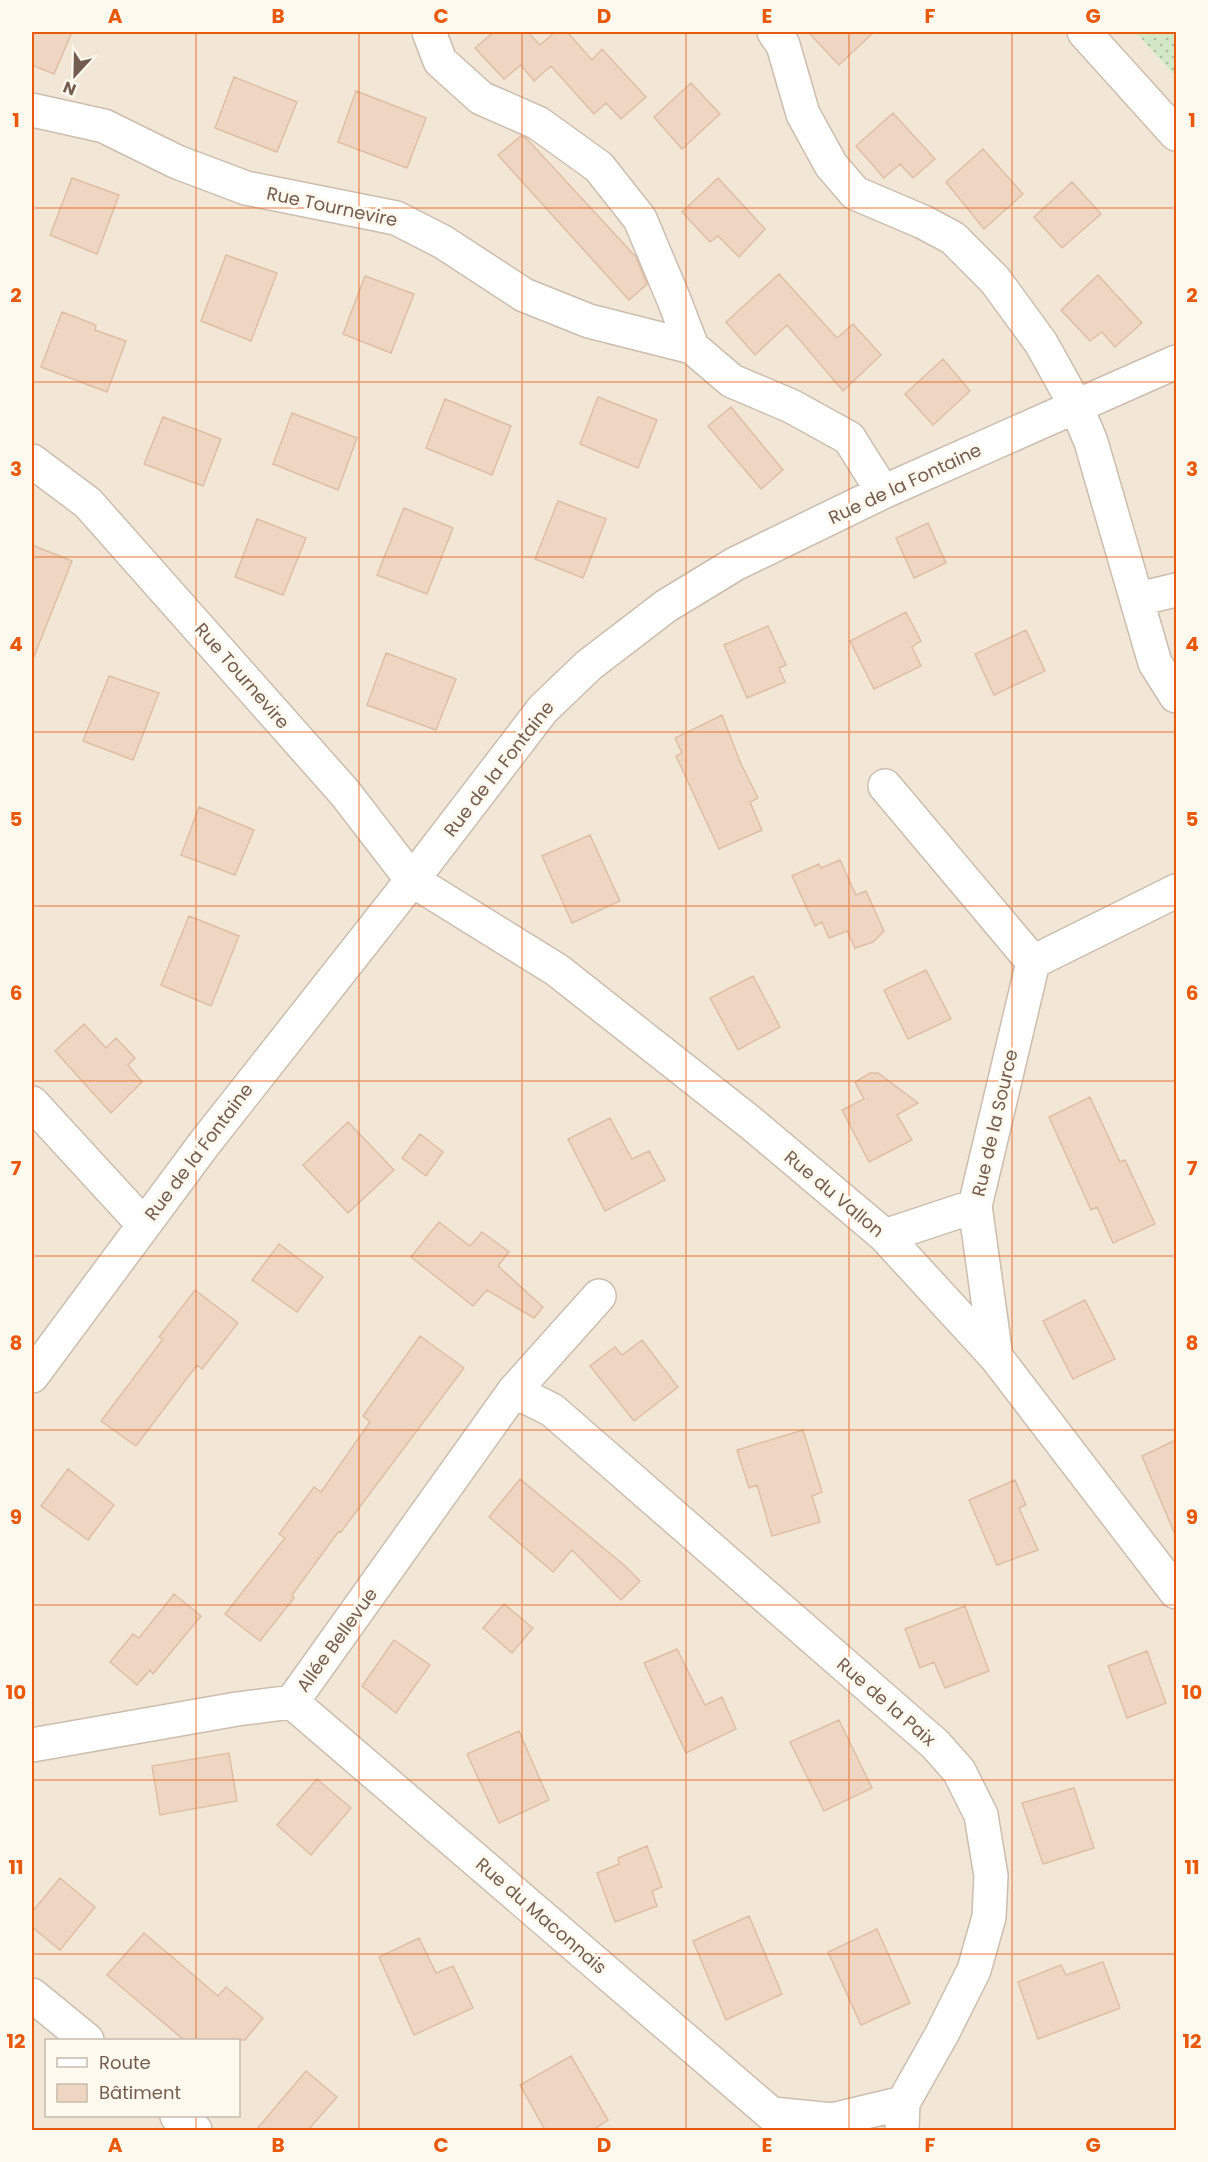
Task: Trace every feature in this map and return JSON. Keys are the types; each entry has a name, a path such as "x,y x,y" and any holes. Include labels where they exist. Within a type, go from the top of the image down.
{"street":[{"path":"429,32 440,61 481,98 538,123 598,167 640,219 675,300 692,347 732,381 791,406 849,438 883,492"},
{"path":"774,32 783,45 802,114 831,165 855,193 923,222 953,238 1002,289 1041,344 1076,405 1091,442 1155,663 1176,696"},
{"path":"1084,32 1176,134"},
{"name":"Rue Tournevire","path":"32,110 104,126 177,162 246,189 396,218 443,242 524,295 589,321 692,347"},
{"name":"Rue de la Fontaine","path":"32,1376 204,1144 543,709 589,665 666,606 735,564 883,492 1176,362"},
{"name":"Rue Tournevire","path":"32,461 88,503 345,793 412,880"},
{"path":"1138,599 1176,590"},
{"path":"885,786 1033,962 1176,891"},
{"name":"Rue du Vallon","path":"412,880 557,970 752,1123 885,1236 996,1357 1176,1592"},
{"name":"Rue de la Source","path":"996,1357 975,1206 1033,962"},
{"path":"32,1103 144,1225"},
{"path":"885,1236 975,1206"},
{"name":"Allée Bellevue","path":"32,1745 237,1709 292,1702 514,1391 599,1296"},
{"name":"Rue de la Paix","path":"514,1391 552,1410 935,1744 959,1771 981,1815 991,1876 988,1917 974,1970 902,2117"},
{"name":"Rue du Maconnais","path":"292,1702 781,2122"},
{"path":"32,1995 86,2039"},
{"path":"179,2117 195,2130"},
{"path":"781,2122 902,2117"}],"shaded area":[{"path":"32,32 1135,32 1176,77 1176,2130 32,2130"}],"green space":[{"path":"1135,32 1176,32 1176,77"}],"building":[{"path":"32,32 72,32 54,74 32,65"},
{"path":"494,32 528,32 540,45 555,32 567,32 592,60 602,49 646,97 621,119 606,103 594,114 551,66 534,81 521,65 504,79 475,48"},
{"path":"808,32 874,32 839,65"},
{"path":"234,77 297,102 277,152 215,128"},
{"path":"691,83 720,114 682,149 654,117"},
{"path":"356,91 426,118 407,168 338,142"},
{"path":"893,113 935,159 913,178 900,164 884,178 856,146"},
{"path":"521,136 527,139 636,257 647,284 629,300 498,155"},
{"path":"983,149 1023,194 984,229 946,182"},
{"path":"72,178 119,195 97,254 50,235"},
{"path":"718,178 765,229 739,257 718,236 710,242 682,212"},
{"path":"1072,182 1101,214 1062,248 1034,217"},
{"path":"226,255 277,273 251,341 201,321"},
{"path":"779,274 837,338 853,324 881,355 843,391 787,325 755,355 726,322"},
{"path":"1098,275 1142,323 1115,347 1102,332 1090,341 1061,310"},
{"path":"365,276 414,294 391,353 343,334"},
{"path":"62,312 96,325 95,330 126,341 107,392 41,367"},
{"path":"943,359 970,391 933,425 905,394"},
{"path":"598,397 657,420 638,468 580,444"},
{"path":"445,399 511,426 492,475 426,448"},
{"path":"731,407 783,470 761,489 708,426"},
{"path":"292,413 357,438 338,490 273,464"},
{"path":"163,417 221,439 203,486 144,464"},
{"path":"558,501 606,519 583,578 535,559"},
{"path":"404,508 453,528 427,594 377,575"},
{"path":"257,519 306,538 283,595 235,577"},
{"path":"928,523 946,563 914,578 896,538"},
{"path":"32,545 72,561 33,659 32,658"},
{"path":"906,612 921,641 912,647 921,666 874,689 850,641"},
{"path":"768,626 786,665 779,668 785,682 747,698 724,645"},
{"path":"1026,630 1045,671 994,695 975,654"},
{"path":"386,653 456,679 436,730 367,705"},
{"path":"109,676 159,693 133,760 83,741"},
{"path":"722,715 741,764 758,798 750,802 762,830 719,849 676,756 682,753 675,738"},
{"path":"199,807 254,830 235,875 181,855"},
{"path":"590,835 620,901 572,923 542,856"},
{"path":"840,860 856,895 866,891 884,931 873,942 855,948 847,931 829,938 822,922 815,926 792,876 819,864 821,868"},
{"path":"189,916 239,936 211,1006 161,985"},
{"path":"926,970 951,1019 908,1039 884,990"},
{"path":"753,976 780,1027 738,1050 710,998"},
{"path":"84,1024 106,1048 116,1038 135,1058 128,1065 142,1082 111,1113 55,1051"},
{"path":"870,1073 878,1073 918,1103 897,1115 912,1140 869,1162 842,1110 864,1099 855,1082"},
{"path":"1090,1097 1120,1162 1125,1160 1155,1224 1113,1243 1097,1207 1091,1210 1049,1117"},
{"path":"610,1118 632,1159 649,1151 665,1180 605,1211 568,1139"},
{"path":"348,1122 394,1170 348,1213 303,1165"},
{"path":"420,1134 443,1152 426,1176 402,1158"},
{"path":"439,1222 470,1246 482,1232 509,1252 498,1266 543,1307 534,1318 487,1290 473,1306 411,1257"},
{"path":"279,1244 323,1277 297,1312 252,1280"},
{"path":"195,1290 238,1323 202,1369 197,1365 136,1446 101,1421 163,1339 159,1337"},
{"path":"1085,1300 1115,1359 1073,1379 1043,1321"},
{"path":"420,1336 464,1368 341,1532 339,1531 292,1595 294,1598 260,1641 225,1614 285,1538 279,1534 314,1487 321,1492 370,1422 363,1416"},
{"path":"642,1340 678,1387 634,1421 590,1366 615,1347 622,1355"},
{"path":"803,1430 822,1492 812,1496 820,1522 772,1536 757,1485 749,1488 737,1450"},
{"path":"1176,1440 1176,1537 1142,1456"},
{"path":"68,1469 114,1505 88,1540 41,1506"},
{"path":"520,1479 624,1565 640,1581 621,1600 572,1550 553,1572 489,1517"},
{"path":"1015,1480 1026,1505 1019,1508 1038,1550 997,1565 969,1500"},
{"path":"174,1594 201,1616 153,1674 150,1670 137,1685 110,1662 133,1634 139,1638"},
{"path":"504,1604 533,1628 512,1653 483,1628"},
{"path":"965,1606 989,1671 945,1688 934,1662 920,1668 905,1629"},
{"path":"394,1640 430,1665 396,1713 362,1686"},
{"path":"677,1649 705,1705 722,1697 736,1729 686,1753 644,1663"},
{"path":"1147,1651 1166,1703 1127,1718 1108,1666"},
{"path":"839,1720 872,1788 824,1811 790,1742"},
{"path":"519,1731 549,1800 499,1823 467,1754"},
{"path":"229,1753 237,1801 160,1815 152,1766"},
{"path":"317,1779 351,1808 311,1855 277,1825"},
{"path":"1074,1788 1094,1848 1043,1864 1022,1803"},
{"path":"647,1846 662,1887 652,1891 657,1906 615,1922 597,1873 619,1864 618,1858"},
{"path":"60,1878 95,1907 60,1950 32,1927 32,1912"},
{"path":"749,1916 782,1994 726,2020 693,1941"},
{"path":"877,1929 910,2003 861,2025 828,1952"},
{"path":"144,1933 218,1996 226,1987 263,2018 245,2040 183,2039 107,1975"},
{"path":"419,1938 436,1973 453,1966 473,2008 414,2035 379,1957"},
{"path":"1103,1962 1120,2008 1038,2039 1018,1982 1061,1965 1066,1975"},
{"path":"571,2056 608,2120 593,2130 545,2130 520,2085"},
{"path":"306,2071 337,2097 308,2130 256,2130"}]}
